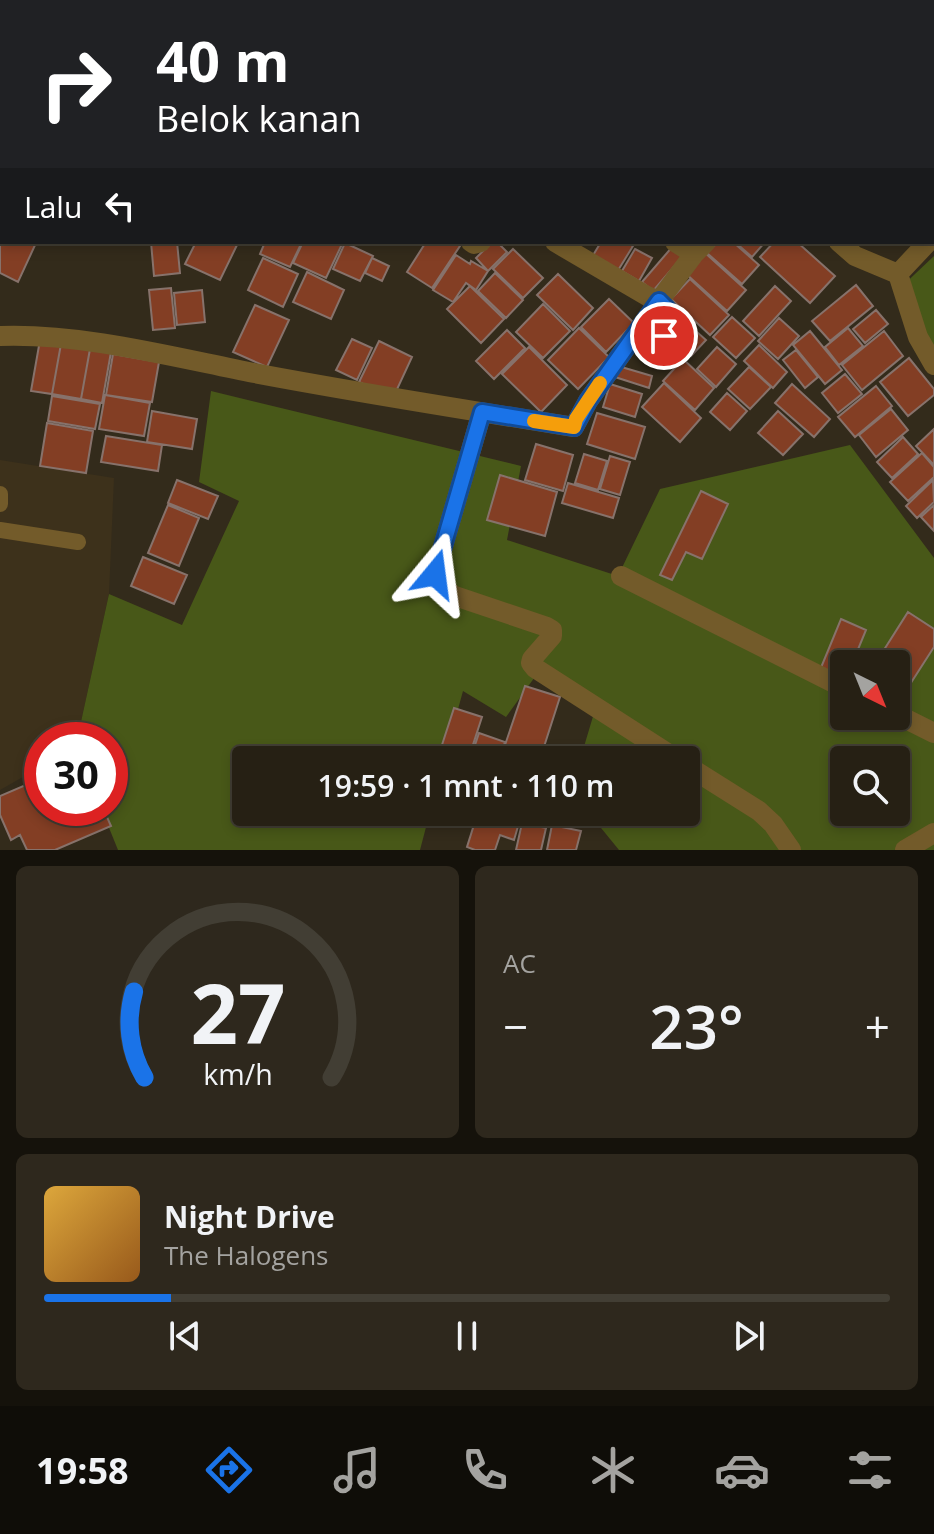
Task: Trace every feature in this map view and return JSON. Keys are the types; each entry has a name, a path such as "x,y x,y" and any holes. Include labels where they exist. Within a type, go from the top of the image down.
{"street":[{"path":"558,244 659,301 667,309 660,331 670,347"},
{"path":"841,244 855,256 898,274 918,337 934,365"},
{"path":"898,274 926,244"},
{"path":"0,336 71,340 123,348 352,391 574,427 588,401 700,248"},
{"path":"482,412 435,574 452,595 552,630 552,636 532,659 535,668 656,746"},
{"path":"621,576 830,681"},
{"path":"910,719 932,727"},
{"path":"700,774 759,811 773,824 791,850"},
{"path":"905,850 934,833"}],"lane":[{"path":"0,494 0,504"},
{"path":"0,530 78,542"}],"shaded area":[{"path":"0,460 114,478 109,594 81,722 24,722 24,776 0,790"}],"green space":[{"path":"934,256 934,353 897,291"},
{"path":"211,391 521,466 507,540 618,576 660,489 850,445 934,558 934,850 619,850 599,826 700,826 700,746 584,746 597,703 537,674 506,717 463,691 448,746 232,746 232,826 426,826 420,850 118,850 108,826 128,826 128,722 81,722 109,594 182,625 239,501 199,482"}],"building":[{"path":"0,244 36,244 18,282 0,273"},
{"path":"151,244 177,244 180,273 154,276"},
{"path":"195,244 237,245 220,280 185,264"},
{"path":"264,244 301,244 290,267 260,254"},
{"path":"302,244 342,244 326,278 293,263"},
{"path":"345,244 373,256 360,281 333,269"},
{"path":"425,244 460,246 432,288 407,272"},
{"path":"490,244 499,244 507,252 488,271 476,258"},
{"path":"600,244 633,246 617,272 592,257"},
{"path":"716,244 735,244 759,265 742,284 707,253"},
{"path":"737,244 763,244 752,257"},
{"path":"772,244 799,244 835,276 810,303 760,257"},
{"path":"673,246 684,255 653,291 642,282"},
{"path":"513,249 543,278 523,298 493,269"},
{"path":"635,249 652,258 639,281 622,271"},
{"path":"703,251 746,290 727,311 684,272"},
{"path":"456,255 488,271 476,290 466,283 453,302 433,290"},
{"path":"263,258 298,274 283,307 248,290"},
{"path":"372,258 389,266 382,281 365,273"},
{"path":"307,272 344,290 331,319 293,302"},
{"path":"495,273 523,300 506,318 478,291"},
{"path":"558,274 593,308 573,330 537,295"},
{"path":"690,279 729,315 710,335 671,299"},
{"path":"856,285 873,306 830,341 812,321"},
{"path":"470,286 504,319 481,343 447,309"},
{"path":"775,286 791,301 759,336 743,321"},
{"path":"171,288 175,328 153,330 149,290"},
{"path":"202,290 205,322 177,325 174,293"},
{"path":"609,299 634,323 606,352 581,327"},
{"path":"543,304 570,331 543,358 516,332"},
{"path":"255,305 289,320 267,367 233,352"},
{"path":"876,310 888,324 865,343 853,329"},
{"path":"680,317 706,340 691,356 665,333"},
{"path":"732,317 755,338 736,358 713,337"},
{"path":"779,318 799,336 778,359 758,341"},
{"path":"579,328 609,357 578,389 548,360"},
{"path":"848,328 863,346 839,365 825,347"},
{"path":"507,330 525,348 494,379 476,361"},
{"path":"810,331 842,370 825,384 793,345"},
{"path":"884,331 903,356 862,390 842,365"},
{"path":"352,339 372,348 357,380 336,370"},
{"path":"40,340 61,344 52,394 31,391"},
{"path":"379,341 412,357 393,398 359,382"},
{"path":"61,344 90,349 81,399 52,394"},
{"path":"759,345 787,372 773,388 744,361"},
{"path":"529,347 567,385 541,412 502,374"},
{"path":"717,347 736,364 716,387 697,369"},
{"path":"90,349 111,352 102,403 81,399"},
{"path":"796,350 818,377 805,388 783,360"},
{"path":"113,354 159,362 152,402 106,395"},
{"path":"909,358 934,389 934,395 908,416 880,382"},
{"path":"683,359 714,388 695,410 663,381"},
{"path":"618,366 652,376 649,388 615,377"},
{"path":"749,367 771,387 750,409 728,389"},
{"path":"845,374 862,394 838,413 822,393"},
{"path":"664,383 701,418 680,442 642,407"},
{"path":"610,384 642,394 635,417 603,407"},
{"path":"792,384 830,419 814,437 775,403"},
{"path":"876,386 892,406 855,437 838,417"},
{"path":"727,393 747,411 730,430 710,412"},
{"path":"105,395 150,403 144,436 99,429"},
{"path":"52,396 100,404 95,429 48,421"},
{"path":"891,409 908,430 876,457 859,435"},
{"path":"152,411 197,419 192,449 147,442"},
{"path":"778,411 803,434 783,455 758,433"},
{"path":"597,413 645,427 635,459 587,444"},
{"path":"47,423 93,431 86,473 40,466"},
{"path":"934,429 934,465 916,446"},
{"path":"106,436 162,445 158,471 101,462"},
{"path":"903,437 918,454 892,478 877,462"},
{"path":"536,444 573,455 563,491 525,480"},
{"path":"922,453 934,467 934,477 908,501 890,482"},
{"path":"584,454 607,461 598,490 575,483"},
{"path":"610,456 630,462 620,495 600,489"},
{"path":"500,475 557,492 545,536 487,520"},
{"path":"177,480 218,496 208,519 168,503"},
{"path":"933,480 934,502 917,518 906,506"},
{"path":"568,483 619,498 613,518 562,503"},
{"path":"701,491 728,504 702,559 686,552 672,580 660,575"},
{"path":"168,505 199,518 179,566 148,553"},
{"path":"934,505 934,531 921,517"},
{"path":"143,557 187,575 174,604 131,586"},
{"path":"908,612 934,629 934,647 910,684 910,650 884,650"},
{"path":"841,619 866,630 858,650 830,650 830,674 820,670"},
{"path":"525,686 560,697 544,746 505,745"},
{"path":"454,708 482,717 473,746 442,746"},
{"path":"479,733 505,742 504,746 475,746"},
{"path":"24,786 24,826 111,826 55,850 27,850 20,835 11,840 0,815 0,796"},
{"path":"474,826 518,826 514,840 500,835 495,850 467,847"},
{"path":"521,826 546,828 541,850 516,850"},
{"path":"552,826 581,831 576,850 547,850"}],"slow traffic":[{"path":"534,421 574,427 600,383"}],"route":[{"path":"435,574 482,412 574,427 588,401 659,301 667,309 660,331 664,336"}]}
